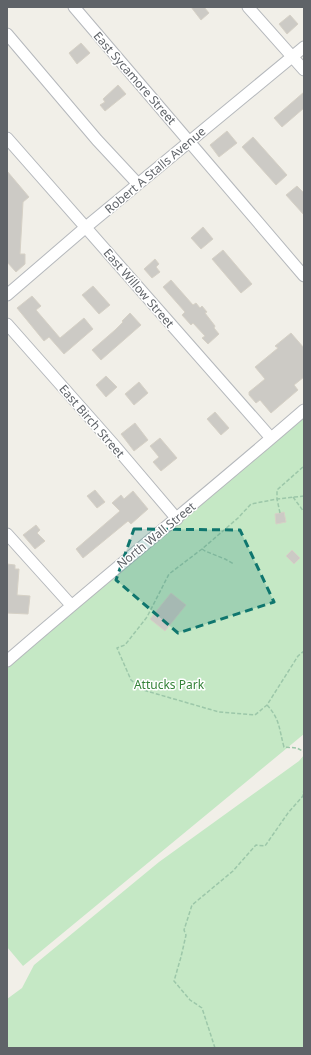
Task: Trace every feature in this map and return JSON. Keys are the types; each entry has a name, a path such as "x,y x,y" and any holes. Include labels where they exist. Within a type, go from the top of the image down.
{"street":[{"name":"East Sycamore Street","path":"74,7 304,276"},
{"path":"248,7 304,70"},
{"path":"7,34 97,140 138,184"},
{"name":"Robert A Stalls Avenue","path":"7,295 86,227 304,47"},
{"name":"East Willow Street","path":"7,138 271,438"},
{"name":"East Birch Street","path":"7,324 177,519"},
{"name":"North Wall Street","path":"7,661 177,519 304,410"},
{"path":"7,534 71,606"}],"path":[{"path":"280,513 277,499 278,488 304,466"},
{"path":"304,496 251,504 238,518 169,574 147,617 125,645 117,648 131,680 143,690 219,712 255,715 267,705 298,656 304,651"},
{"path":"293,498 304,512"},
{"path":"202,548 205,551 234,564"},
{"path":"267,705 276,716 282,732 284,747 297,748 303,752"},
{"path":"215,1048 202,1008 190,1000 174,981 182,957 186,935 184,930 192,905 233,872 256,845 265,846 303,796 304,788"}],"highlighted area":[{"path":"134,529 240,530 274,602 178,633 116,580"}],"green space":[{"name":"Attucks Park","path":"304,408 304,734 23,966 7,947 7,659"},
{"path":"304,755 304,1048 7,1048 7,999 22,988 34,965 159,862 299,761"}],"building":[{"path":"191,7 204,7 209,13 201,20"},
{"path":"290,15 298,24 287,34 279,24"},
{"path":"81,43 90,53 77,64 69,53"},
{"path":"118,85 126,94 105,111 100,105 105,102 103,99"},
{"path":"304,92 304,108 282,127 274,118"},
{"path":"227,131 237,143 219,157 210,145"},
{"path":"253,137 287,175 276,185 242,147"},
{"path":"7,171 29,197 23,202 20,254 25,254 25,264 16,272 7,262"},
{"path":"297,186 304,193 304,215 286,195"},
{"path":"203,227 213,239 201,249 191,238"},
{"path":"223,250 252,284 241,293 212,259"},
{"path":"155,259 159,264 156,267 160,272 152,278 144,269"},
{"path":"171,280 193,305 196,303 200,308 202,306 207,312 205,313 219,334 208,344 202,338 205,336 193,323 191,325 182,315 185,312 163,287"},
{"path":"93,286 110,305 99,314 82,295"},
{"path":"32,296 41,306 36,310 60,338 84,318 93,329 64,354 49,337 44,341 17,308"},
{"path":"130,313 141,325 101,360 92,350 115,330"},
{"path":"291,333 304,348 304,377 294,385 298,390 271,413 260,400 256,403 249,395 249,392 265,379 255,367 278,348 275,346"},
{"path":"106,376 117,387 106,397 96,385"},
{"path":"139,382 148,393 134,405 125,394"},
{"path":"215,412 229,428 221,435 207,419"},
{"path":"135,423 148,440 134,451 121,434"},
{"path":"160,438 177,458 161,471 153,462 159,457 150,446"},
{"path":"95,490 105,502 97,508 87,496"},
{"path":"133,491 148,509 131,524 128,521 83,558 76,549 120,511 112,503 121,495 124,499"},
{"path":"284,512 286,522 276,524 275,514"},
{"path":"36,525 40,530 37,533 45,541 35,549 23,535"},
{"path":"292,550 300,558 294,564 286,556"},
{"path":"7,564 15,565 15,569 19,569 17,595 30,596 28,614 7,613"},
{"path":"171,593 186,605 165,631 150,619"}]}
